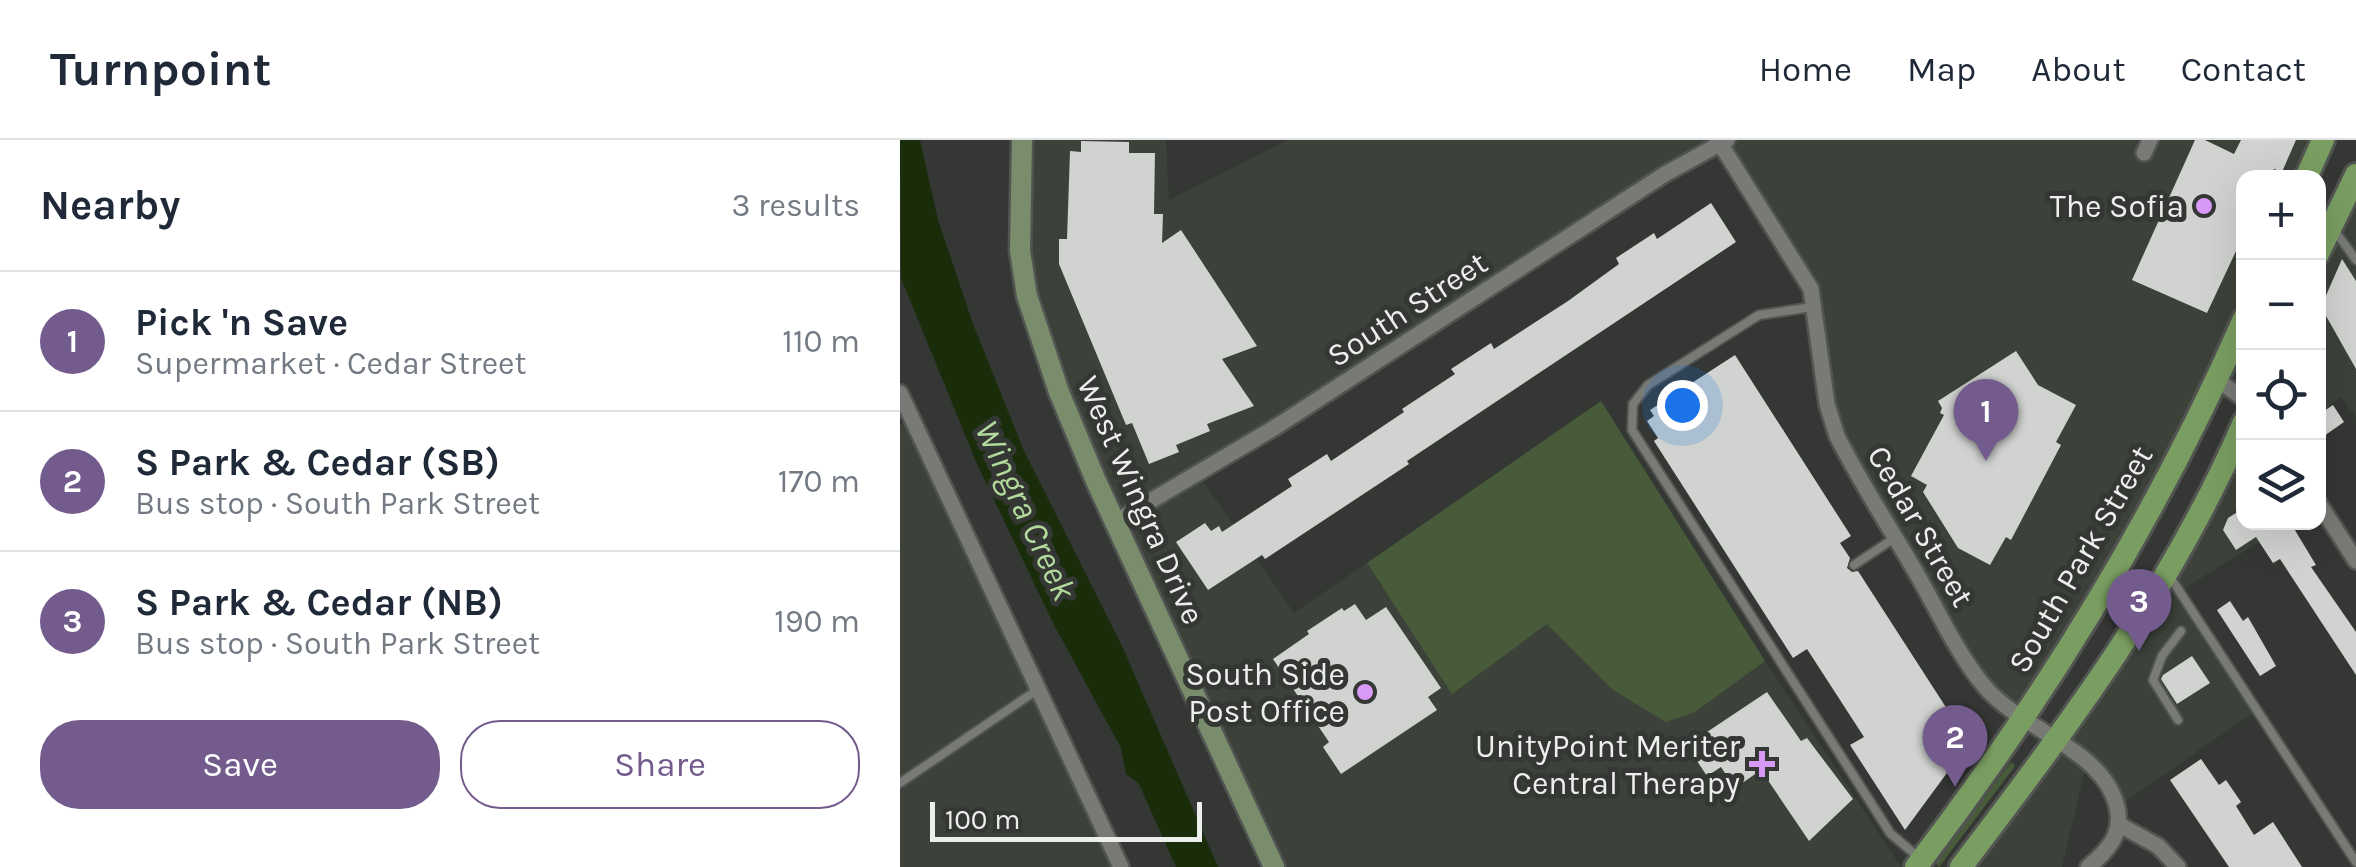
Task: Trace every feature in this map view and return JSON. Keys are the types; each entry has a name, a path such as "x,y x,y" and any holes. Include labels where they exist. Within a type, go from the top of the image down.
{"main road":[{"path":"2310,170 2323,140"},
{"path":"2326,238 2356,176"},
{"name":"South Park Street","path":"1919,864 2023,719 2142,528 2236,335"},
{"path":"1962,867 2120,650 2222,472 2236,440"}],"street":[{"name":"West Wingra Drive","path":"1022,140 1020,251 1026,296 1060,392 1115,522 1274,867"},
{"name":"South Street","path":"1115,522 1274,428 1671,170 1722,141"},
{"name":"Cedar Street","path":"1722,141 1803,274 1814,306 1831,420 1896,538 1979,679 2000,702 2087,762 2104,779 2118,808 2120,825"},
{"path":"2216,379 2236,393"},
{"path":"900,393 1121,867"},
{"path":"2326,514 2356,560"},
{"path":"2088,867 2109,848 2120,825 2158,846 2178,867"}],"lane":[{"path":"2332,226 2356,260"},
{"path":"1814,306 1759,315 1648,386 1634,404 1632,430 1880,818 1919,864"},
{"path":"1854,565 1896,538"},
{"path":"2166,572 2356,862"},
{"path":"2178,720 2154,680 2162,656 2181,631"},
{"path":"900,783 1038,690"}],"shaded area":[{"path":"1022,140 1166,140 1169,200 1288,140 2136,140 2144,152 2150,140 2325,140 2311,170 2236,170 2236,332 2023,719 1994,697 1837,436 1815,306 1720,144 1198,474 1294,613 1367,563 1381,587 1535,635 1547,623 1561,635 1695,712 1765,661 1901,867 1274,867 1027,296"},
{"path":"2356,175 2356,417 2341,397 2326,408 2326,239"},
{"path":"1601,401 1765,661 1695,712 1666,722 1613,690 1547,624 1452,694 1367,563"},
{"path":"912,419 1121,867 900,867 900,425"},
{"path":"2236,434 2236,530 2279,530 2180,591 2257,710 2126,801 2085,769 2062,867 1961,867 2079,710"},
{"path":"2011,762 2015,765 2013,769 1939,867 1935,863"}],"water":[{"name":"Wingra Creek","path":"900,140 920,140 938,220 973,324 1024,451 1122,646 1218,867 1176,867 1139,784 1126,774 1121,748 1053,623 977,464 901,278"}],"building":[{"name":"The Sofia","path":"2195,140 2205,140 2234,154 2241,140 2296,140 2283,170 2236,170 2236,251 2207,313 2132,280"},
{"path":"1081,141 1129,142 1129,153 1155,153 1154,214 1163,214 1162,243 1181,230 1257,346 1222,359 1254,406 1207,424 1210,431 1176,445 1179,452 1149,464 1132,423 1126,425 1059,264 1059,239 1067,239 1070,151 1081,152"},
{"path":"1711,203 1736,242 1265,559 1262,555 1208,590 1176,542 1205,523 1211,531 1219,526 1222,532 1292,486 1288,479 1327,454 1331,461 1404,412 1402,409 1455,374 1451,369 1491,343 1494,349 1619,264 1616,258 1654,233 1657,239"},
{"path":"2342,259 2356,281 2356,369 2326,316 2326,296"},
{"path":"2016,351 2038,385 2076,405 2056,442 2061,445 2011,540 2006,537 1990,565 1958,548 1923,492 1927,485 1911,476 1944,415 1938,401"},
{"path":"1735,355 1851,536 1840,543 1850,558 1847,568 1858,571 1969,743 1905,830 1850,745 1864,737 1807,649 1793,658 1654,441 1658,438 1647,421 1654,416 1650,410"},
{"path":"2333,405 2344,422 2326,435 2326,410"},
{"path":"2236,513 2236,530 2295,530 2316,565 2311,567 2356,632 2356,675 2280,559 2273,563 2256,537 2236,550 2223,530 2228,518"},
{"path":"2230,601 2243,621 2248,617 2276,666 2260,676 2217,610"},
{"name":"South Side Post Office","path":"1355,604 1366,620 1386,607 1441,688 1428,697 1437,710 1341,774 1323,747 1329,742 1273,659 1309,634 1307,631"},
{"path":"2192,656 2210,683 2177,704 2161,679"},
{"name":"UnityPoint Meriter Central Therapy","path":"1767,692 1801,741 1807,738 1853,799 1809,841 1761,770 1735,788 1721,767 1707,776 1697,761 1711,752 1701,736"},
{"path":"2201,759 2219,785 2226,780 2241,802 2236,806 2254,835 2273,822 2302,867 2229,867 2170,780"}],"place":[{"name":"The Sofia","path":"2204,206"},
{"name":"Pick 'n Save","path":"1986,461"},
{"name":"S Park & Cedar (NB)","path":"2139,651"},
{"name":"South Side Post Office","path":"1365,692"},
{"name":"UnityPoint Meriter Central Therapy","path":"1762,764"},
{"name":"S Park & Cedar (SB)","path":"1955,787"}]}
